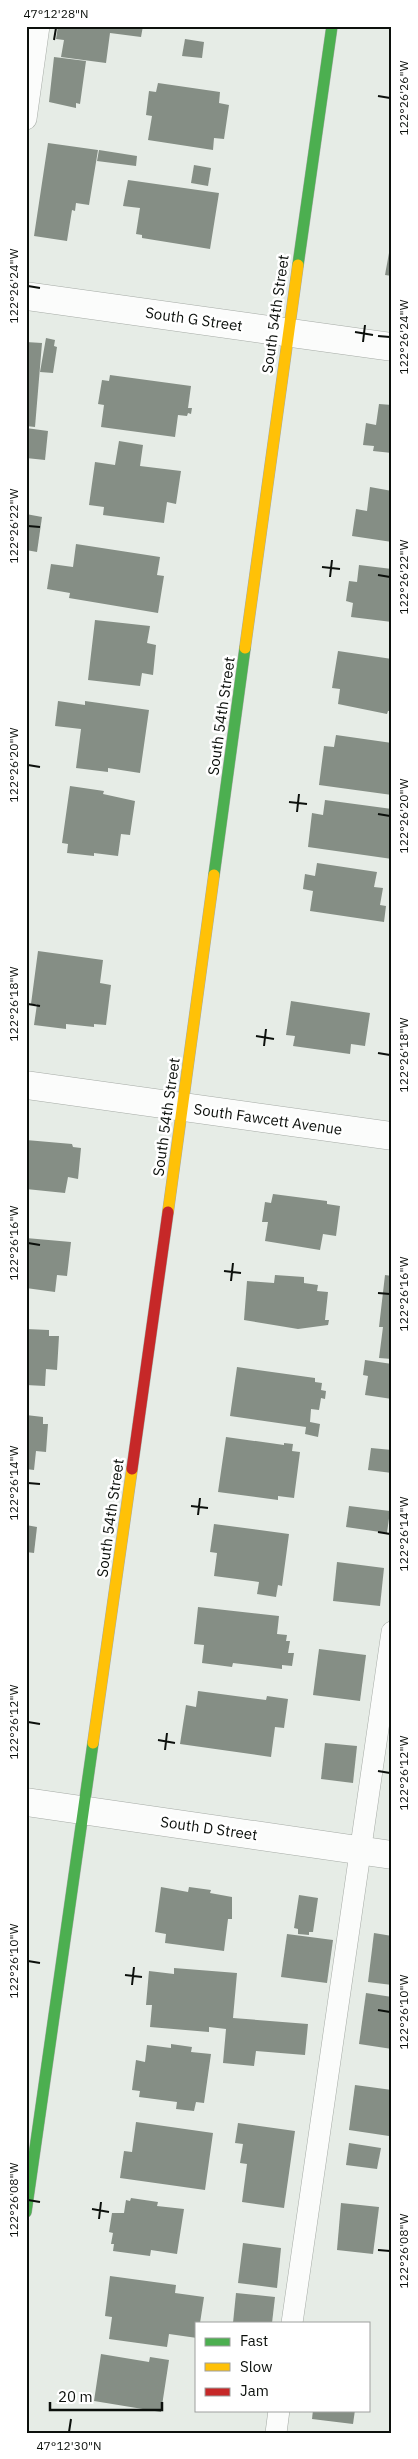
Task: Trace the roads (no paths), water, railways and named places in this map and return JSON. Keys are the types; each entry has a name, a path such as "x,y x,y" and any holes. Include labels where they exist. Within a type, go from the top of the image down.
{"street":[{"name":"South 54th Street","path":"26,2212 183,1107 288,332 332,26"},
{"name":"South G Street","path":"26,296 392,347"},
{"name":"South Fawcett Avenue","path":"26,1085 392,1136"},
{"name":"South D Street","path":"26,1802 392,1855"}],"lane":[{"path":"26,118 39,26"},
{"path":"292,2322 362,1851 392,1632"},
{"path":"276,2433 279,2412"}]}
